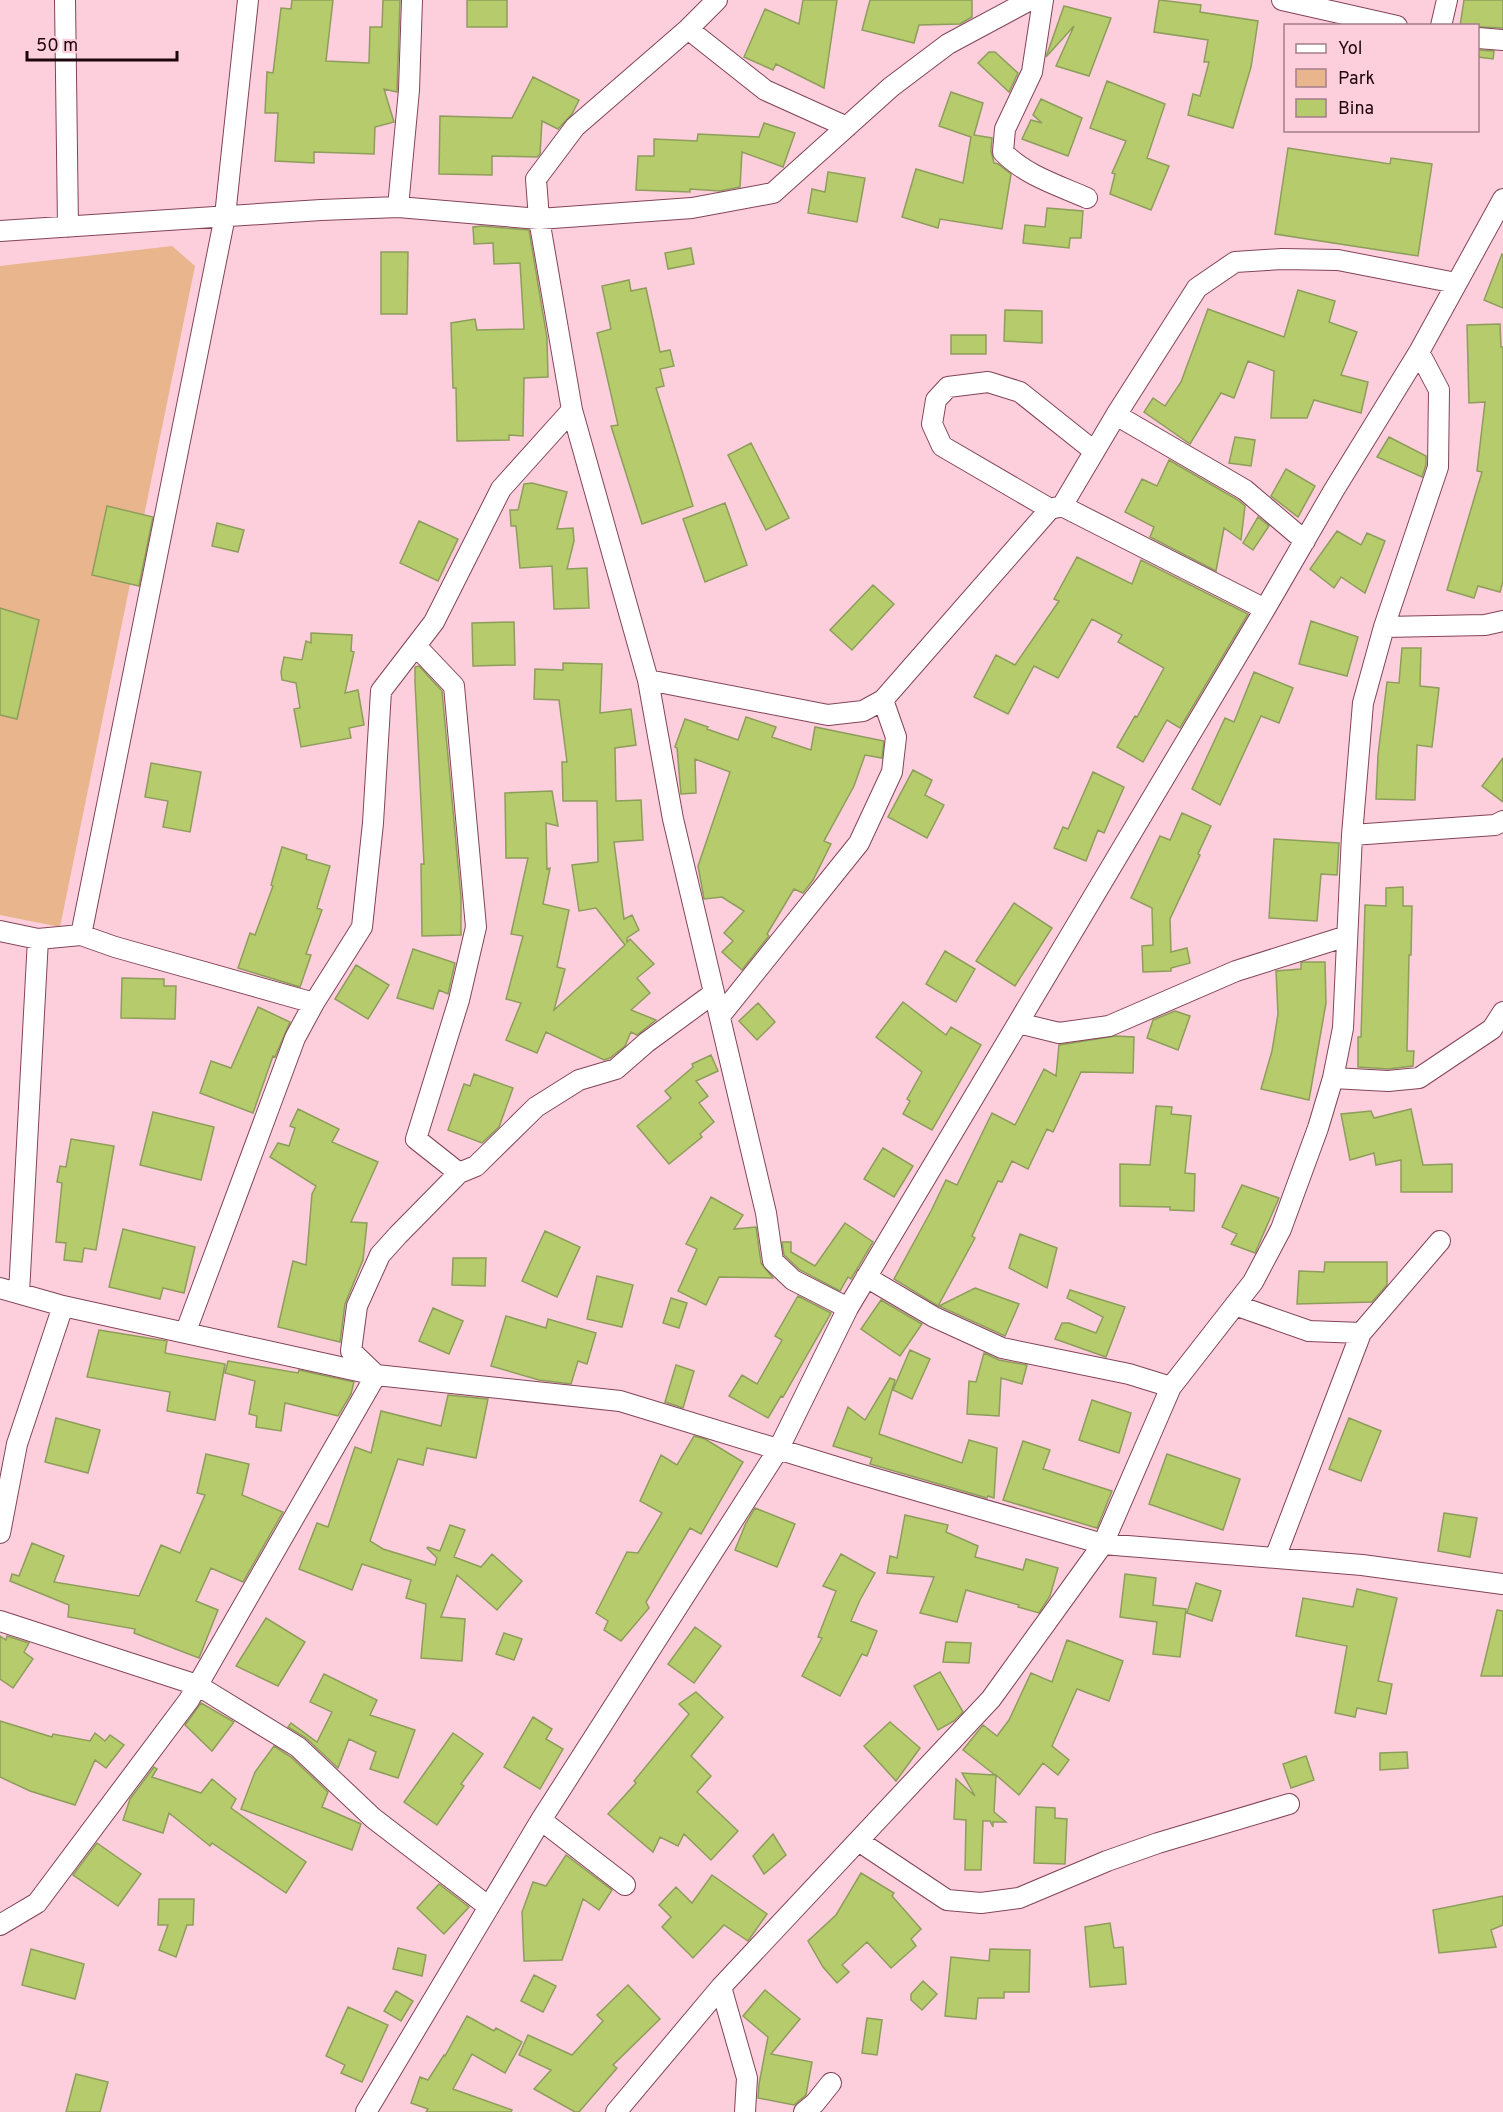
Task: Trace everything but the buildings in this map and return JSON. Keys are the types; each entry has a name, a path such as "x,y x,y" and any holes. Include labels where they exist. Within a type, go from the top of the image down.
{"street":[{"path":"65,0 69,227"},
{"path":"81,935 225,216 248,0"},
{"path":"398,207 409,90 412,0"},
{"path":"717,0 688,29 575,127 536,179 539,219 572,410 648,680 673,819 766,1214 773,1261 793,1280 848,1308"},
{"path":"0,231 398,207 539,219 692,208 773,193 891,87 948,44 1030,0"},
{"path":"1042,0 1032,72 1005,129 1003,152 1014,164 1032,174 1087,198"},
{"path":"1282,0 1388,24"},
{"path":"1441,24 1447,0"},
{"path":"688,29 765,90 847,127"},
{"path":"1479,38 1503,40"},
{"path":"366,2112 541,1820 778,1450 866,1276 1419,352 1503,199"},
{"path":"648,680 828,715 863,711 883,700 1056,507 1197,288 1235,262 1282,260 1338,260 1456,284"},
{"path":"616,2112 721,1987 860,1842 991,1700 1103,1544 1171,1387 1253,1282 1281,1229 1318,1128 1333,1078 1343,1028 1352,835 1363,703 1384,627 1438,467 1439,390 1419,352"},
{"path":"1094,451 1020,392 999,385 988,382 948,387 936,400 932,424 942,446 1056,507 1265,609"},
{"path":"186,1332 295,1038 362,927 373,823 381,691 434,622 501,489 572,410"},
{"path":"1116,415 1245,490 1305,541"},
{"path":"1384,627 1485,625 1503,621"},
{"path":"416,646 454,686 476,927 459,1000 416,1139 459,1173"},
{"path":"720,1016 859,843 892,772 896,737 883,700"},
{"path":"1352,835 1495,825 1503,822"},
{"path":"0,931 38,939 81,935 115,947 314,1004"},
{"path":"1018,1023 1059,1033 1109,1026 1236,970 1347,936"},
{"path":"19,1293 38,939"},
{"path":"376,1376 351,1351 357,1306 380,1256 398,1235 459,1173 476,1166 536,1107 579,1080 616,1069 647,1042 714,993"},
{"path":"1333,1078 1388,1081 1419,1078 1492,1029 1503,1012"},
{"path":"1275,1558 1361,1333 1440,1241"},
{"path":"866,1276 934,1317 1002,1348 1129,1374 1171,1387"},
{"path":"0,1288 63,1306 376,1376 620,1401 778,1450 1103,1544 1362,1565 1503,1584"},
{"path":"1235,1305 1309,1331 1361,1333"},
{"path":"0,1533 17,1444 63,1306"},
{"path":"0,1925 37,1903 189,1700 376,1376"},
{"path":"0,1621 197,1685 298,1747 373,1818 489,1907"},
{"path":"860,1842 947,1900 981,1904 1019,1898 1127,1854 1289,1804"},
{"path":"541,1820 625,1886"},
{"path":"721,1987 747,2078 745,2112"},
{"path":"804,2112 815,2103 831,2083"}],"green space":[{"path":"172,246 195,266 60,927 0,915 0,266"}]}
